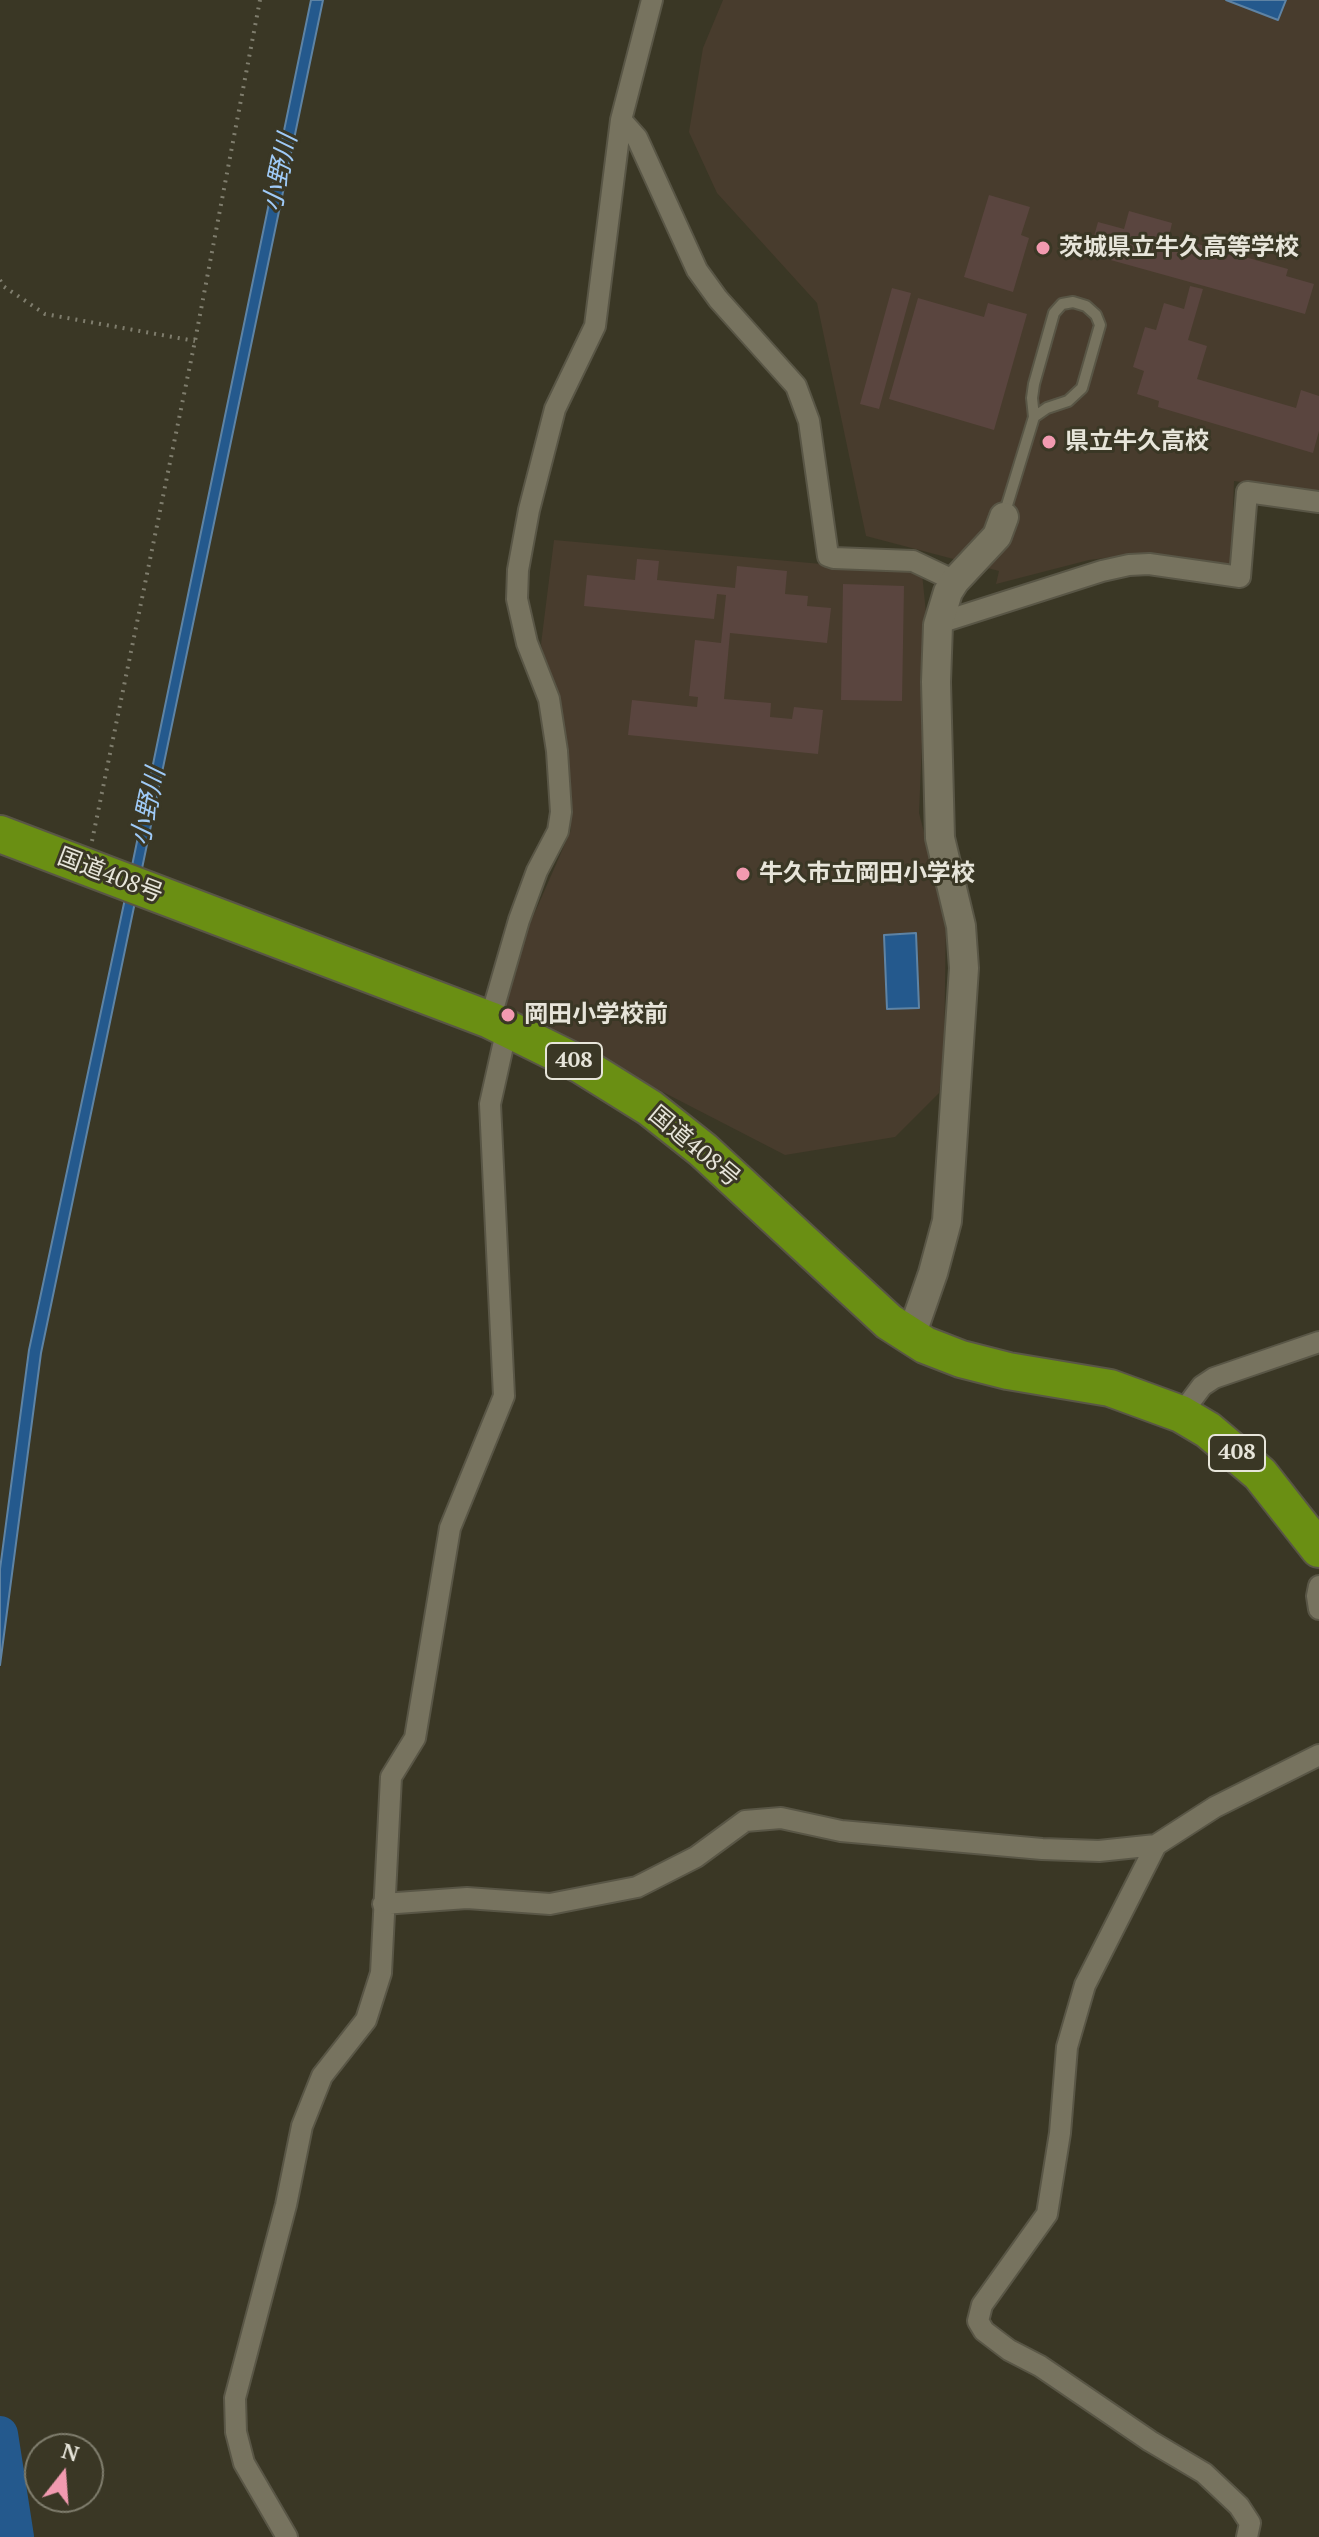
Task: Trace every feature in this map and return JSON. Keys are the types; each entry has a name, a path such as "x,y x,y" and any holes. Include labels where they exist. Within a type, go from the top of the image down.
{"highway":[{"name":"国道408号","path":"0,834 498,1024 581,1065 650,1108 703,1150 889,1322 925,1345 961,1359 1008,1371 1110,1388 1181,1414 1220,1439 1260,1474 1319,1549"}],"street":[{"path":"287,2537 244,2463 236,2432 235,2398 286,2205 302,2126 322,2076 366,2020 381,1973 391,1777 415,1738 450,1528 504,1396 490,1104 498,1024 519,920 537,871 558,831 561,812 557,751 549,699 527,643 517,599 518,570 529,510 555,409 595,326 621,120 652,0"},
{"path":"621,120 637,138 697,270 718,299 796,386 809,421 828,556 913,561 955,581"},
{"path":"939,623 1129,565 1149,564 1240,577 1247,492 1319,502"},
{"path":"911,1336 947,1221 962,1024 964,968 961,926 940,838 938,807 936,682 939,623 948,592 997,536 1004,517"},
{"path":"1181,1414 1202,1386 1214,1378 1319,1342"},
{"path":"1319,1586 1319,1609"},
{"path":"383,1904 467,1898 550,1904 637,1887 696,1857 745,1821 781,1818 841,1831 1042,1849 1099,1851 1156,1845 1215,1807 1319,1755"},
{"path":"1156,1845 1085,1985 1074,2022 1067,2047 1057,2157 1047,2214 982,2305 978,2321 984,2331 1009,2350 1040,2366 1150,2441 1204,2473 1239,2506 1250,2523 1247,2537"}],"lane":[{"path":"1004,517 1034,417 1034,384 1054,313 1062,304 1073,302 1086,306 1096,315 1100,325 1082,388 1068,401 1047,408 1034,417"}],"path":[{"path":"86,867 195,341 260,0"},
{"path":"0,280 3,286 45,314 195,341"}],"shaded area":[{"name":"茨城県立牛久高等学校","path":"723,0 1319,0 1319,493 1234,481 1231,564 1144,553 1089,560 996,584 999,571 866,536 817,303 717,193 689,132 703,48"},
{"name":"牛久市立岡田小学校","path":"554,540 922,573 927,623 919,813 946,917 944,1057 939,1093 895,1137 785,1155 502,1009 525,935 571,830 567,752 541,644"}],"water":[{"path":"311,0 323,0 41,1353 0,1665 0,1569 29,1350"},
{"path":"1226,0 1286,0 1278,20"},
{"path":"916,933 919,1008 887,1009 884,935"}],"building":[{"path":"989,195 1030,207 1021,235 1029,238 1013,292 964,277"},
{"path":"1129,211 1172,223 1169,236 1288,269 1286,276 1314,284 1305,314 1089,254 1098,222 1124,229"},
{"path":"1190,286 1203,289 1188,340 1207,346 1197,379 1296,408 1301,390 1319,396 1319,431 1313,453 1158,407 1159,401 1137,394 1144,371 1133,367 1145,327 1156,330 1164,303 1184,309"},
{"path":"892,288 911,293 879,409 860,404"},
{"path":"918,298 984,317 988,303 1027,314 994,430 889,399"},
{"path":"637,559 659,561 657,580 735,588 737,566 787,571 785,594 808,596 807,606 831,608 827,643 730,633 724,699 771,703 770,717 792,719 794,707 823,710 818,754 628,735 632,700 697,707 698,697 689,696 695,640 721,643 726,595 717,594 714,619 584,606 587,575 635,580"},
{"path":"843,584 904,586 902,701 841,700"}],"waterway":[{"name":"小野川","path":"0,2434 16,2537"}],"place":[{"name":"茨城県立牛久高等学校","path":"1043,248"},
{"name":"県立牛久高校","path":"1049,442"},
{"name":"牛久市立岡田小学校","path":"743,874"},
{"name":"岡田小学校前","path":"508,1015"}]}
